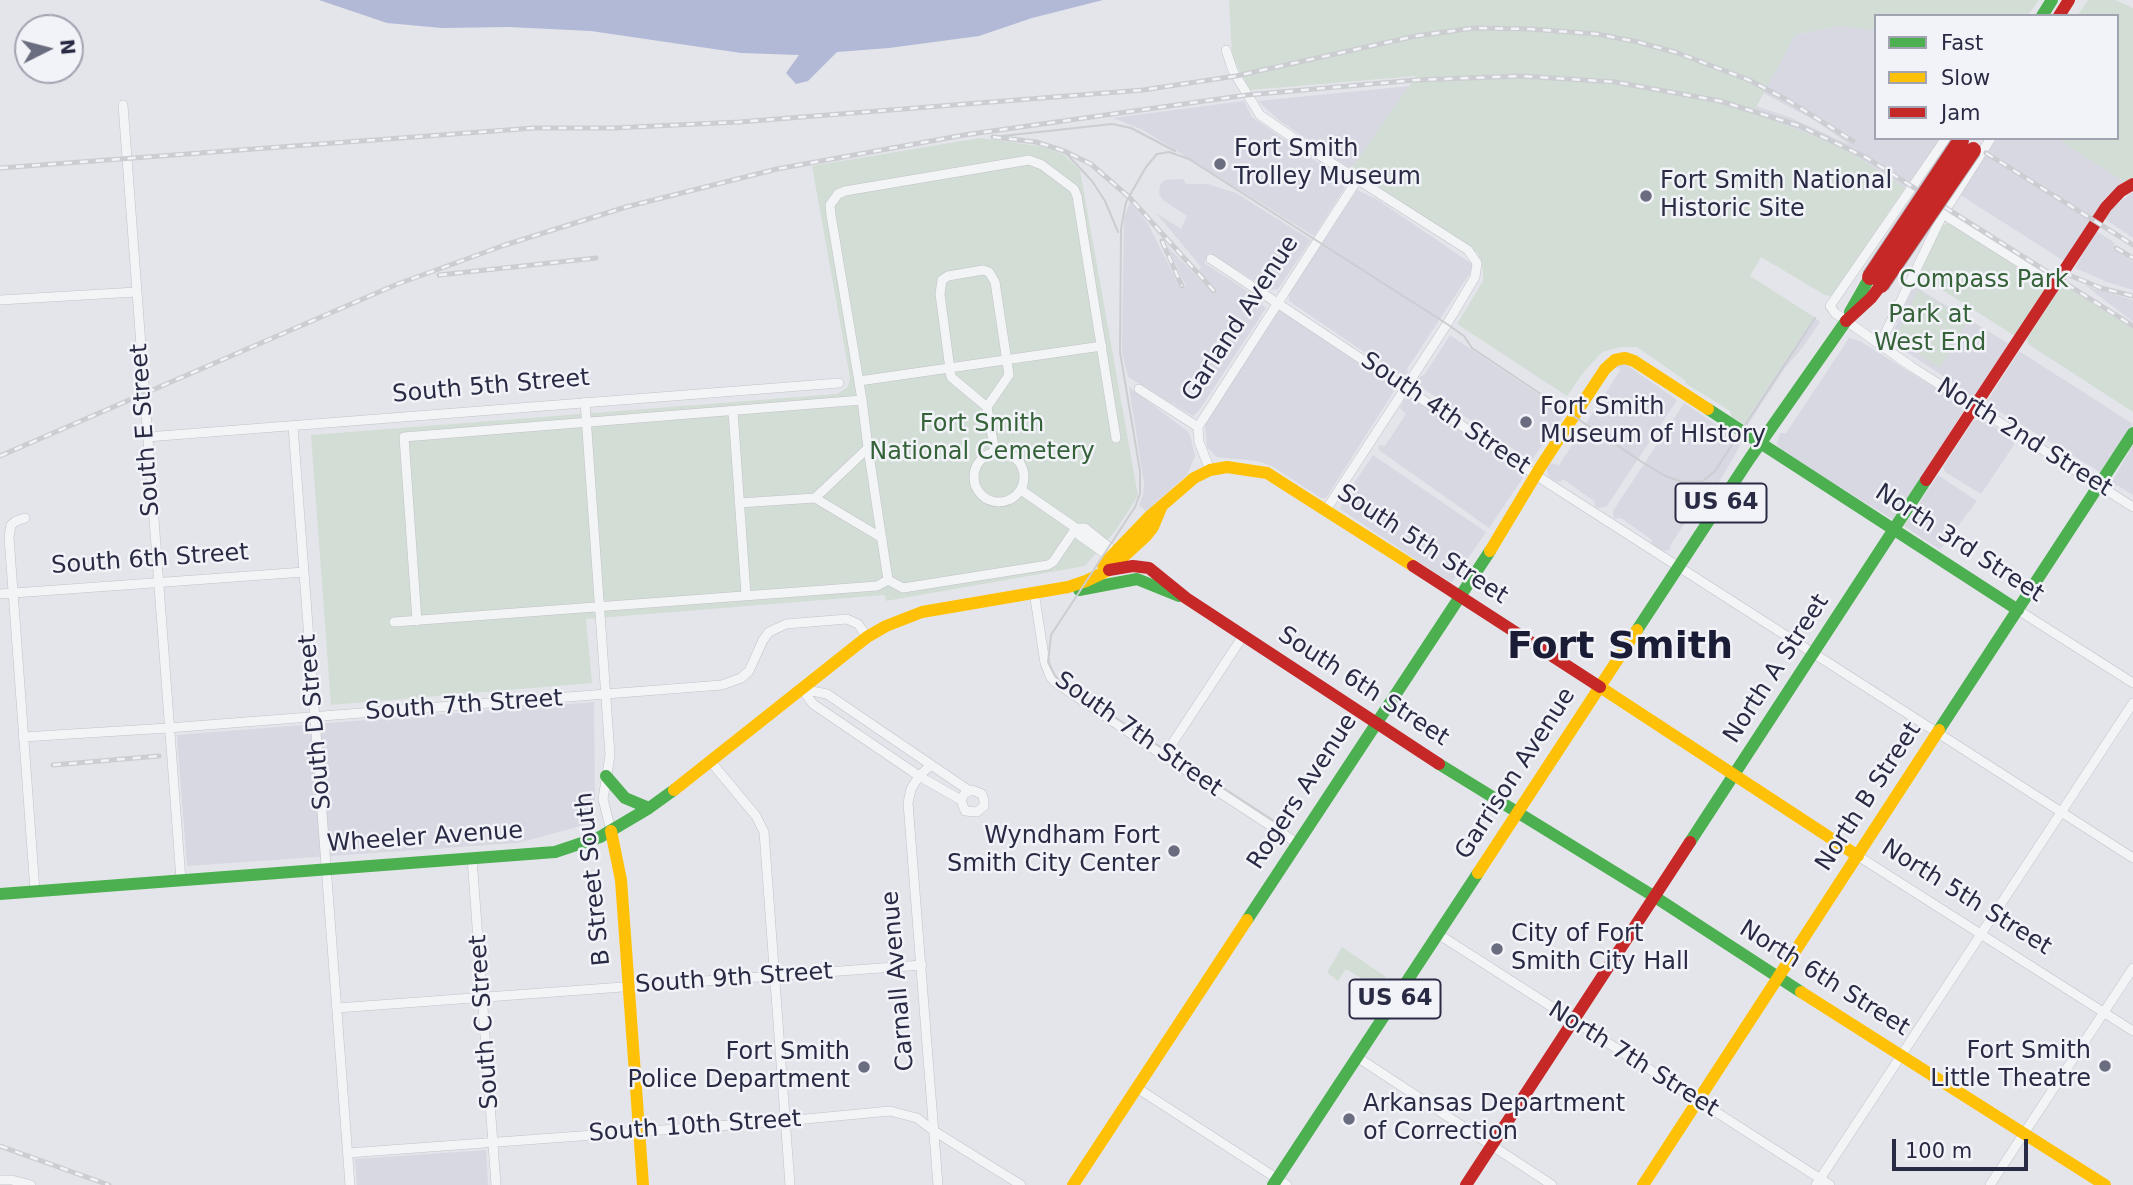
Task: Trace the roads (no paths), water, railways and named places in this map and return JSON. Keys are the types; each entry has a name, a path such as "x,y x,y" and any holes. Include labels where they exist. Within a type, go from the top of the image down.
{"main road":[{"name":"US 64","path":"1876,281 1962,140"},
{"name":"US 64","path":"1876,281 1979,140"},
{"name":"North A Street","path":"1466,1185 2106,207 2121,191 2133,184"},
{"name":"Garrison Avenue","path":"1279,1183 1357,1058 1679,566 1846,321 1871,298 1876,281"},
{"name":"North 3rd Street","path":"1620,358 1634,361 2018,610"},
{"name":"Rogers Avenue","path":"1073,1185 1505,528 1536,474 1605,369 1620,358"},
{"name":"North B Street","path":"1643,1185 2133,433"},
{"name":"South 5th Street","path":"1210,470 1227,467 1267,473 1601,687"},
{"path":"1110,561 1150,516 1194,478 1210,470"},
{"path":"1057,588 1086,581 1146,536 1161,508"},
{"path":"1146,536 1142,550 1149,568"},
{"name":"South 6th Street","path":"1110,561 1130,557 1149,568 1186,598 1517,814"},
{"name":"South 6th Street","path":"867,637 912,615 1057,588 1066,593 1137,579 1186,598"},
{"path":"802,689 867,637"},
{"name":"North 5th Street","path":"1601,687 1858,856"},
{"name":"Wheeler Avenue","path":"0,894 555,852 597,838 649,808 802,689"},
{"path":"606,776 625,798 649,808"},
{"name":"North 6th Street","path":"1517,814 1655,897 1777,978 2105,1185"},
{"name":"B Street South","path":"611,831 621,880 643,1185"}],"street":[{"path":"1226,50 1233,71 1260,115 1468,250 1477,263 1475,277 1326,510"},
{"name":"South E Street","path":"123,105 181,880"},
{"path":"1945,140 1910,192 2055,285"},
{"path":"1880,344 1943,214 1990,140"},
{"path":"888,580 867,448 863,400 831,215 833,199 845,191 1029,160 1042,164 1074,189 1116,438"},
{"name":"Garland Avenue","path":"1210,470 1199,442 1198,427 1357,180"},
{"name":"North 2nd Street","path":"1910,192 1830,306 1835,313 1880,344 2133,507"},
{"name":"South 4th Street","path":"1211,259 1536,474 2133,858"},
{"path":"987,407 1009,375 995,282 989,272 983,270 948,276 942,280 940,286 951,377 987,407 995,452"},
{"path":"0,300 136,292"},
{"path":"859,381 1102,346"},
{"name":"South 5th Street","path":"147,437 839,383"},
{"path":"1139,389 1198,427"},
{"path":"417,621 404,437 863,400"},
{"name":"B Street South","path":"585,402 610,755 603,799 611,831"},
{"path":"733,411 746,596"},
{"name":"South D Street","path":"293,426 350,1185"},
{"path":"815,498 867,448"},
{"path":"995,452 1010,454 1020,462 1025,476 1021,490 1015,497 1003,502 988,499 978,491 975,468 983,457 995,452"},
{"path":"1021,490 1076,528 1084,528 1110,561"},
{"path":"739,503 815,498 882,538"},
{"path":"25,518 13,523 9,531 35,891"},
{"path":"888,580 903,587 1048,565 1053,562 1076,528"},
{"name":"South 6th Street","path":"0,594 304,572"},
{"path":"394,622 877,586 888,580"},
{"name":"South 7th Street","path":"1034,592 1045,663 1050,676 1064,689 1297,843"},
{"name":"North 3rd Street","path":"2018,610 2133,683"},
{"name":"South 7th Street","path":"23,737 606,695 733,682 749,671 769,632 786,624 847,619 858,624 867,637"},
{"path":"1164,756 1243,636"},
{"path":"802,689 827,694 968,790 978,791 984,797 984,806 974,813 965,811 961,800 919,776 813,704 802,689"},
{"path":"1818,1182 2133,703"},
{"path":"711,762 756,816 764,832 790,1185"},
{"name":"Carnall Avenue","path":"931,765 919,776 911,789 908,803 938,1185"},
{"path":"961,800 968,790"},
{"name":"North 5th Street","path":"1858,856 2133,1031"},
{"name":"South C Street","path":"472,858 496,1185"},
{"name":"North 7th Street","path":"1438,934 1818,1182 1830,1185"},
{"name":"South 9th Street","path":"337,1008 922,965"},
{"path":"1990,1185 2133,968"},
{"path":"1357,1058 1552,1185"},
{"path":"1137,1088 1279,1183"},
{"name":"South 10th Street","path":"348,1153 890,1111 918,1118 934,1131 1021,1185"},
{"path":"0,1180 31,1185"}],"water":[{"path":"319,0 1103,0 1032,18 979,36 837,52 808,81 796,84 786,73 799,55 741,53 591,31 509,27 442,28 387,23"}],"tram line":[{"path":"993,137 1112,124 1131,128 1175,151"},
{"path":"1064,151 1092,181 1105,201 1118,232"},
{"path":"1288,830 1065,685 1055,676 1048,662 1051,635 1135,507 1140,494 1140,471 1120,352 1121,229 1126,202 1146,167 1157,154 1169,152 1189,159 1447,324 1464,336 1472,348 1642,462 1665,476 1683,482 1703,481 1715,471 1815,318"}],"railway":[{"path":"0,168 534,128 613,128 739,122 1143,90 1236,76 1416,36 1474,28 1597,34 1678,53 1749,80 1789,101 1853,141"},
{"path":"0,456 395,285 505,245 626,207 777,169 964,135 1247,95 1416,80 1521,76 1615,82 1720,101 1800,126 1867,158 2133,326"},
{"path":"993,137 1036,142 1091,164 1129,197 1214,291"},
{"path":"1986,153 2133,245"},
{"path":"1162,241 1182,286"},
{"path":"2116,248 2133,258"},
{"path":"439,275 596,258"},
{"path":"2064,273 2101,288 2133,296"},
{"path":"53,765 159,756"},
{"path":"0,1146 109,1185"}],"place":[{"name":"Fort Smith Trolley Museum","path":"1220,164"},
{"name":"Fort Smith National Historic Site","path":"1646,196"},
{"name":"Fort Smith Museum of HIstory","path":"1526,422"},
{"name":"Wyndham Fort Smith City Center","path":"1174,851"},
{"name":"City of Fort Smith City Hall","path":"1497,949"},
{"name":"Fort Smith Little Theatre","path":"2105,1066"},
{"name":"Fort Smith Police Department","path":"864,1067"},
{"name":"Arkansas Department of Correction","path":"1349,1119"}],"district":[{"name":"Fort Smith","path":"1620,648"}],"park label":[{"name":"Compass Park","path":"1984,281"},
{"name":"Park at West End","path":"1930,330"},
{"name":"Fort Smith National Cemetery","path":"982,439"}]}
